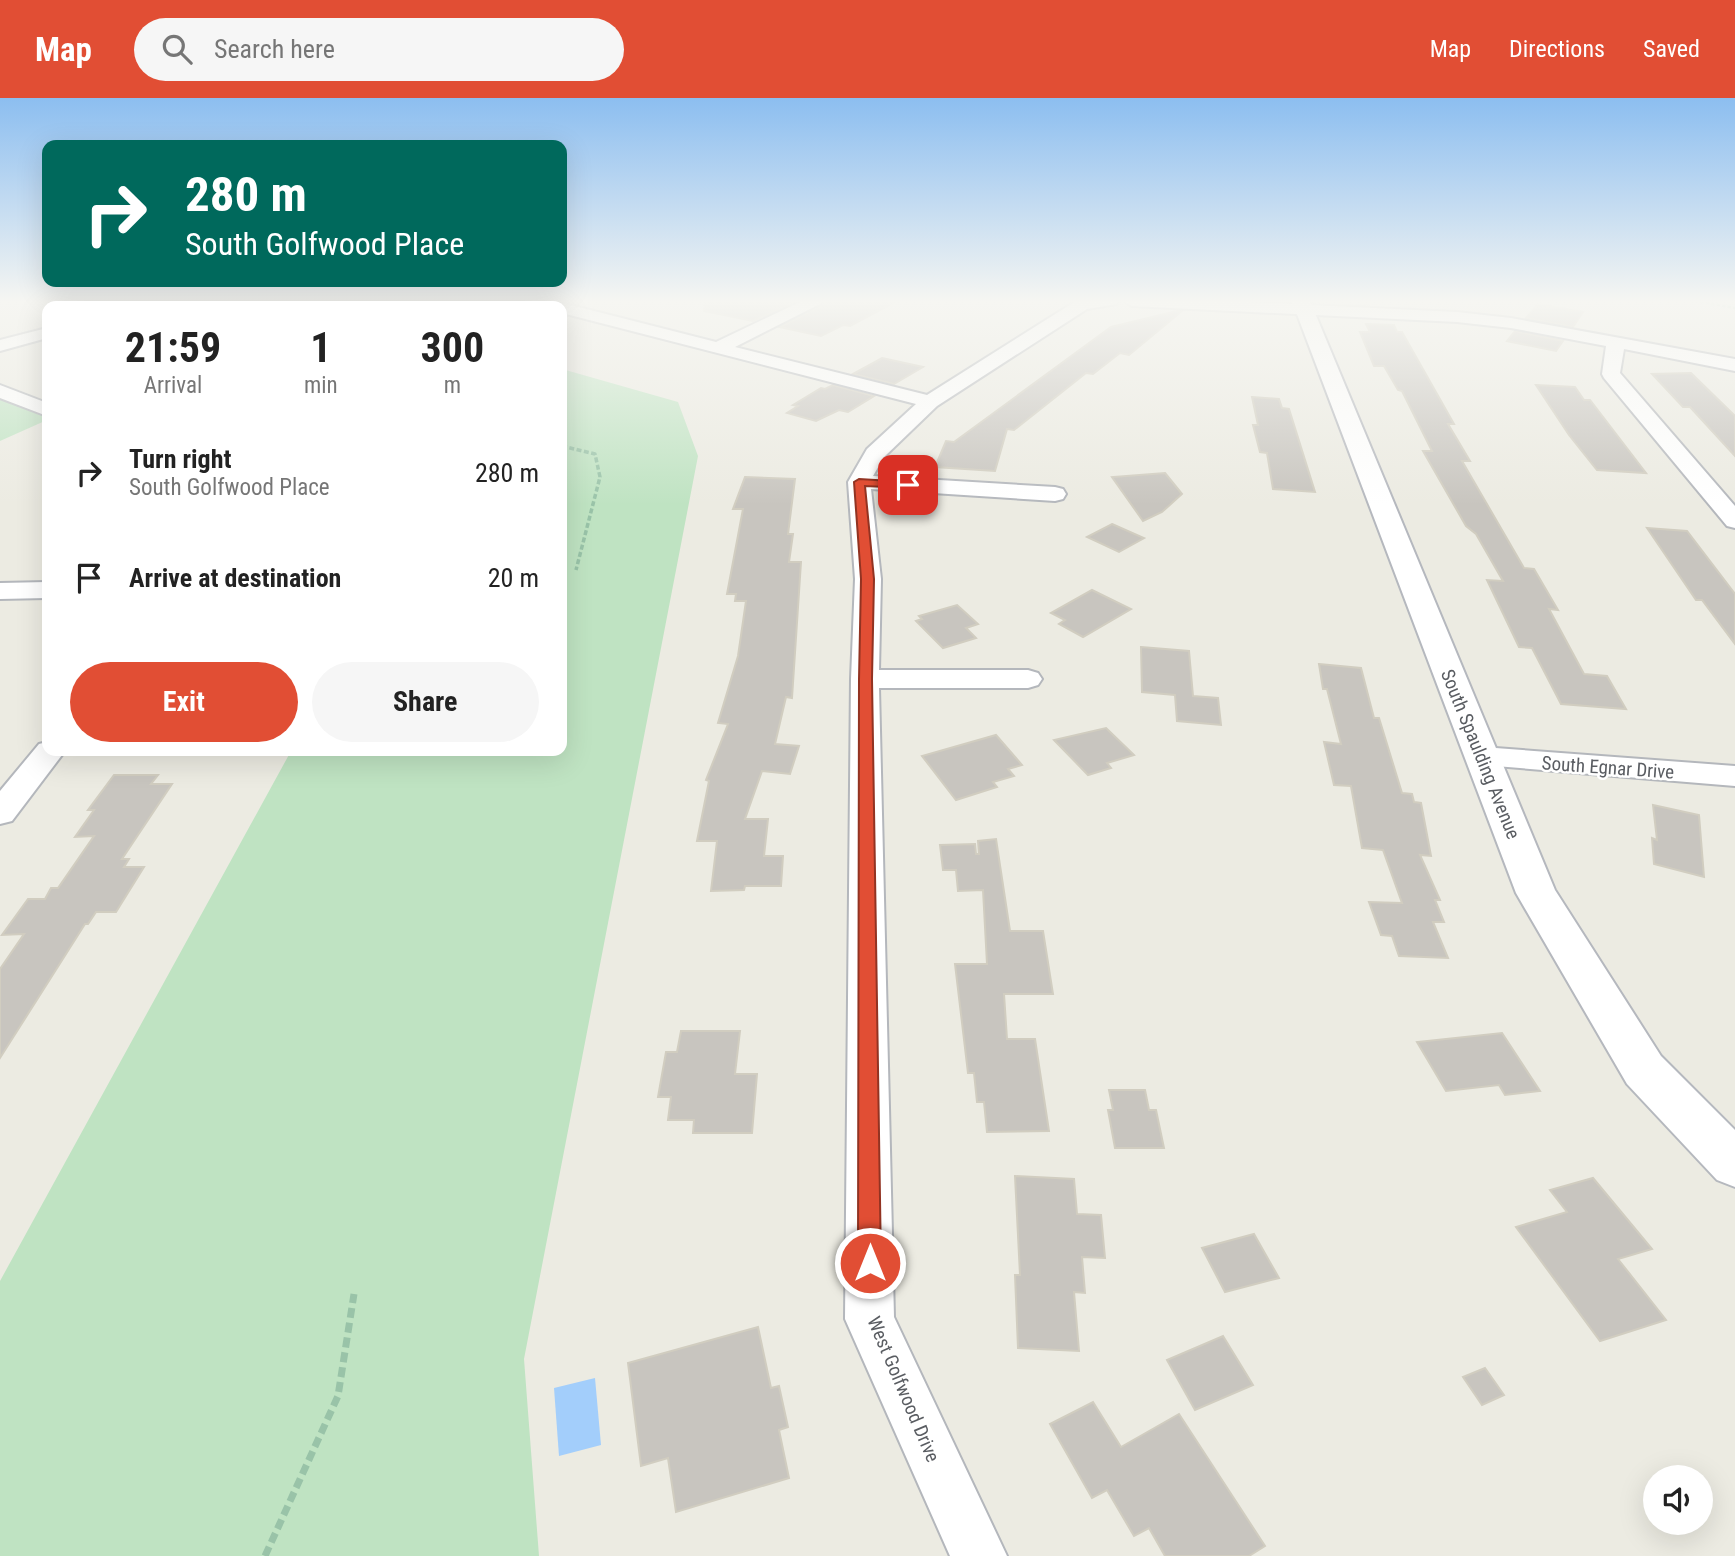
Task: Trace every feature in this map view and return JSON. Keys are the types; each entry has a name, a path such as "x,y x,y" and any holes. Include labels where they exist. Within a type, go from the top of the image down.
{"street":[{"path":"804,369 930,402"},
{"path":"982,369 930,402 875,454 859,482 1055,494"},
{"name":"South Spaulding Avenue","path":"1328,369 1536,892 1644,1070 1735,1164"},
{"path":"1612,369 1611,374 1735,521"},
{"path":"0,391 42,408"},
{"name":"West Golfwood Drive","path":"859,482 867,579 865,679 870,1319 979,1556"},
{"path":"0,591 42,590"},
{"path":"865,679 1028,679"},
{"path":"0,813 46,756"},
{"name":"South Egnar Drive","path":"1482,757 1735,776"}],"path":[{"path":"567,447 595,454 600,477 576,570"},
{"path":"265,1556 338,1396 354,1294"}],"green space":[{"path":"567,370 678,402 698,456 524,1359 539,1556 0,1556 0,1281 288,756 567,756"},
{"path":"0,398 42,414 42,422 0,441"}],"water":[{"path":"595,1378 601,1445 559,1456 554,1388"}],"building":[{"path":"862,369 920,369 894,384 853,374"},
{"path":"1054,369 1099,369 1093,374 1086,373 1014,430 1007,429 995,471 935,467 946,441 954,442"},
{"path":"1386,369 1423,369 1454,424 1448,424 1470,461 1462,461 1524,568 1534,569 1558,610 1549,609 1584,674 1607,676 1626,709 1561,704 1532,648 1519,647 1487,580 1503,581 1476,534 1466,526 1423,451 1432,451 1402,391 1398,390"},
{"path":"1691,373 1735,416 1735,456 1690,407 1683,407 1652,374"},
{"path":"833,385 874,396 848,412 839,410 816,421 787,413 798,406 793,405 821,388"},
{"path":"1536,385 1575,387 1584,400 1590,400 1646,473 1597,470 1569,435"},
{"path":"1252,397 1279,399 1282,408 1289,409 1315,492 1273,489 1267,453 1260,452 1253,425 1258,425"},
{"path":"1165,473 1182,494 1162,512 1143,521 1112,477"},
{"path":"745,477 795,479 788,534 793,534 789,562 801,562 792,698 786,697 775,744 799,746 790,774 762,771 745,819 768,819 764,856 783,856 781,886 745,886 744,890 711,891 717,841 697,841 709,781 706,780 728,724 718,723 738,656 746,601 735,601 736,594 727,594 743,509 733,509"},
{"path":"1112,524 1144,538 1119,552 1087,537"},
{"path":"1647,528 1687,531 1735,594 1735,644 1702,600 1696,600"},
{"path":"1092,590 1131,609 1083,637 1059,624 1065,620 1051,613"},
{"path":"957,605 978,624 966,628 976,638 943,648 916,621 922,619 919,616"},
{"path":"1141,647 1189,651 1193,696 1218,698 1221,725 1177,721 1175,695 1142,692"},
{"path":"1319,664 1361,668 1374,718 1379,718 1402,793 1412,794 1414,802 1421,803 1431,856 1420,855 1440,900 1435,900 1444,922 1433,922 1448,958 1399,956 1392,936 1381,935 1369,902 1402,903 1383,850 1362,848 1351,786 1334,785 1324,742 1341,744 1327,689 1323,689"},
{"path":"1106,728 1134,755 1107,763 1111,768 1088,775 1054,740"},
{"path":"996,735 1022,765 1008,769 1014,776 993,782 997,787 956,800 922,756"},
{"path":"114,775 158,775 151,784 172,784 122,859 129,859 124,867 144,867 116,912 96,912 88,924 85,924 0,1058 0,969 24,934 2,935 28,899 45,899 51,888 58,888 94,836 75,837 94,810 88,810"},
{"path":"1653,805 1699,815 1704,877 1654,864 1652,838 1657,840"},
{"path":"996,839 1010,931 1043,931 1053,994 1004,994 1007,1039 1035,1039 1049,1131 987,1132 984,1102 977,1102 974,1073 968,1073 955,964 987,964 983,890 958,891 956,870 943,870 940,845 975,844 976,854 979,854 978,841"},
{"path":"681,1031 740,1031 735,1074 757,1074 752,1133 693,1133 694,1120 668,1120 671,1097 658,1097 666,1052 677,1052"},
{"path":"1502,1033 1540,1091 1505,1095 1499,1085 1446,1091 1417,1042"},
{"path":"1109,1090 1145,1090 1149,1110 1156,1110 1164,1148 1115,1148 1108,1110 1113,1110"},
{"path":"1015,1176 1074,1179 1077,1214 1101,1215 1105,1258 1082,1257 1085,1293 1074,1292 1079,1351 1018,1348 1015,1275 1020,1275"},
{"path":"1593,1178 1652,1249 1618,1259 1666,1320 1600,1341 1516,1227 1567,1212 1550,1190"},
{"path":"1254,1234 1279,1278 1225,1292 1202,1248"},
{"path":"758,1327 771,1388 779,1386 788,1427 779,1430 789,1478 676,1512 668,1458 641,1466 628,1363"},
{"path":"1223,1336 1253,1385 1195,1410 1167,1360"},
{"path":"1485,1368 1504,1395 1482,1405 1463,1377"},
{"path":"1093,1402 1121,1447 1179,1414 1265,1546 1249,1556 1165,1556 1149,1528 1134,1536 1107,1490 1092,1498 1050,1424"}],"route":[{"path":"870,1263 865,679 867,579 859,482 908,485"}]}
